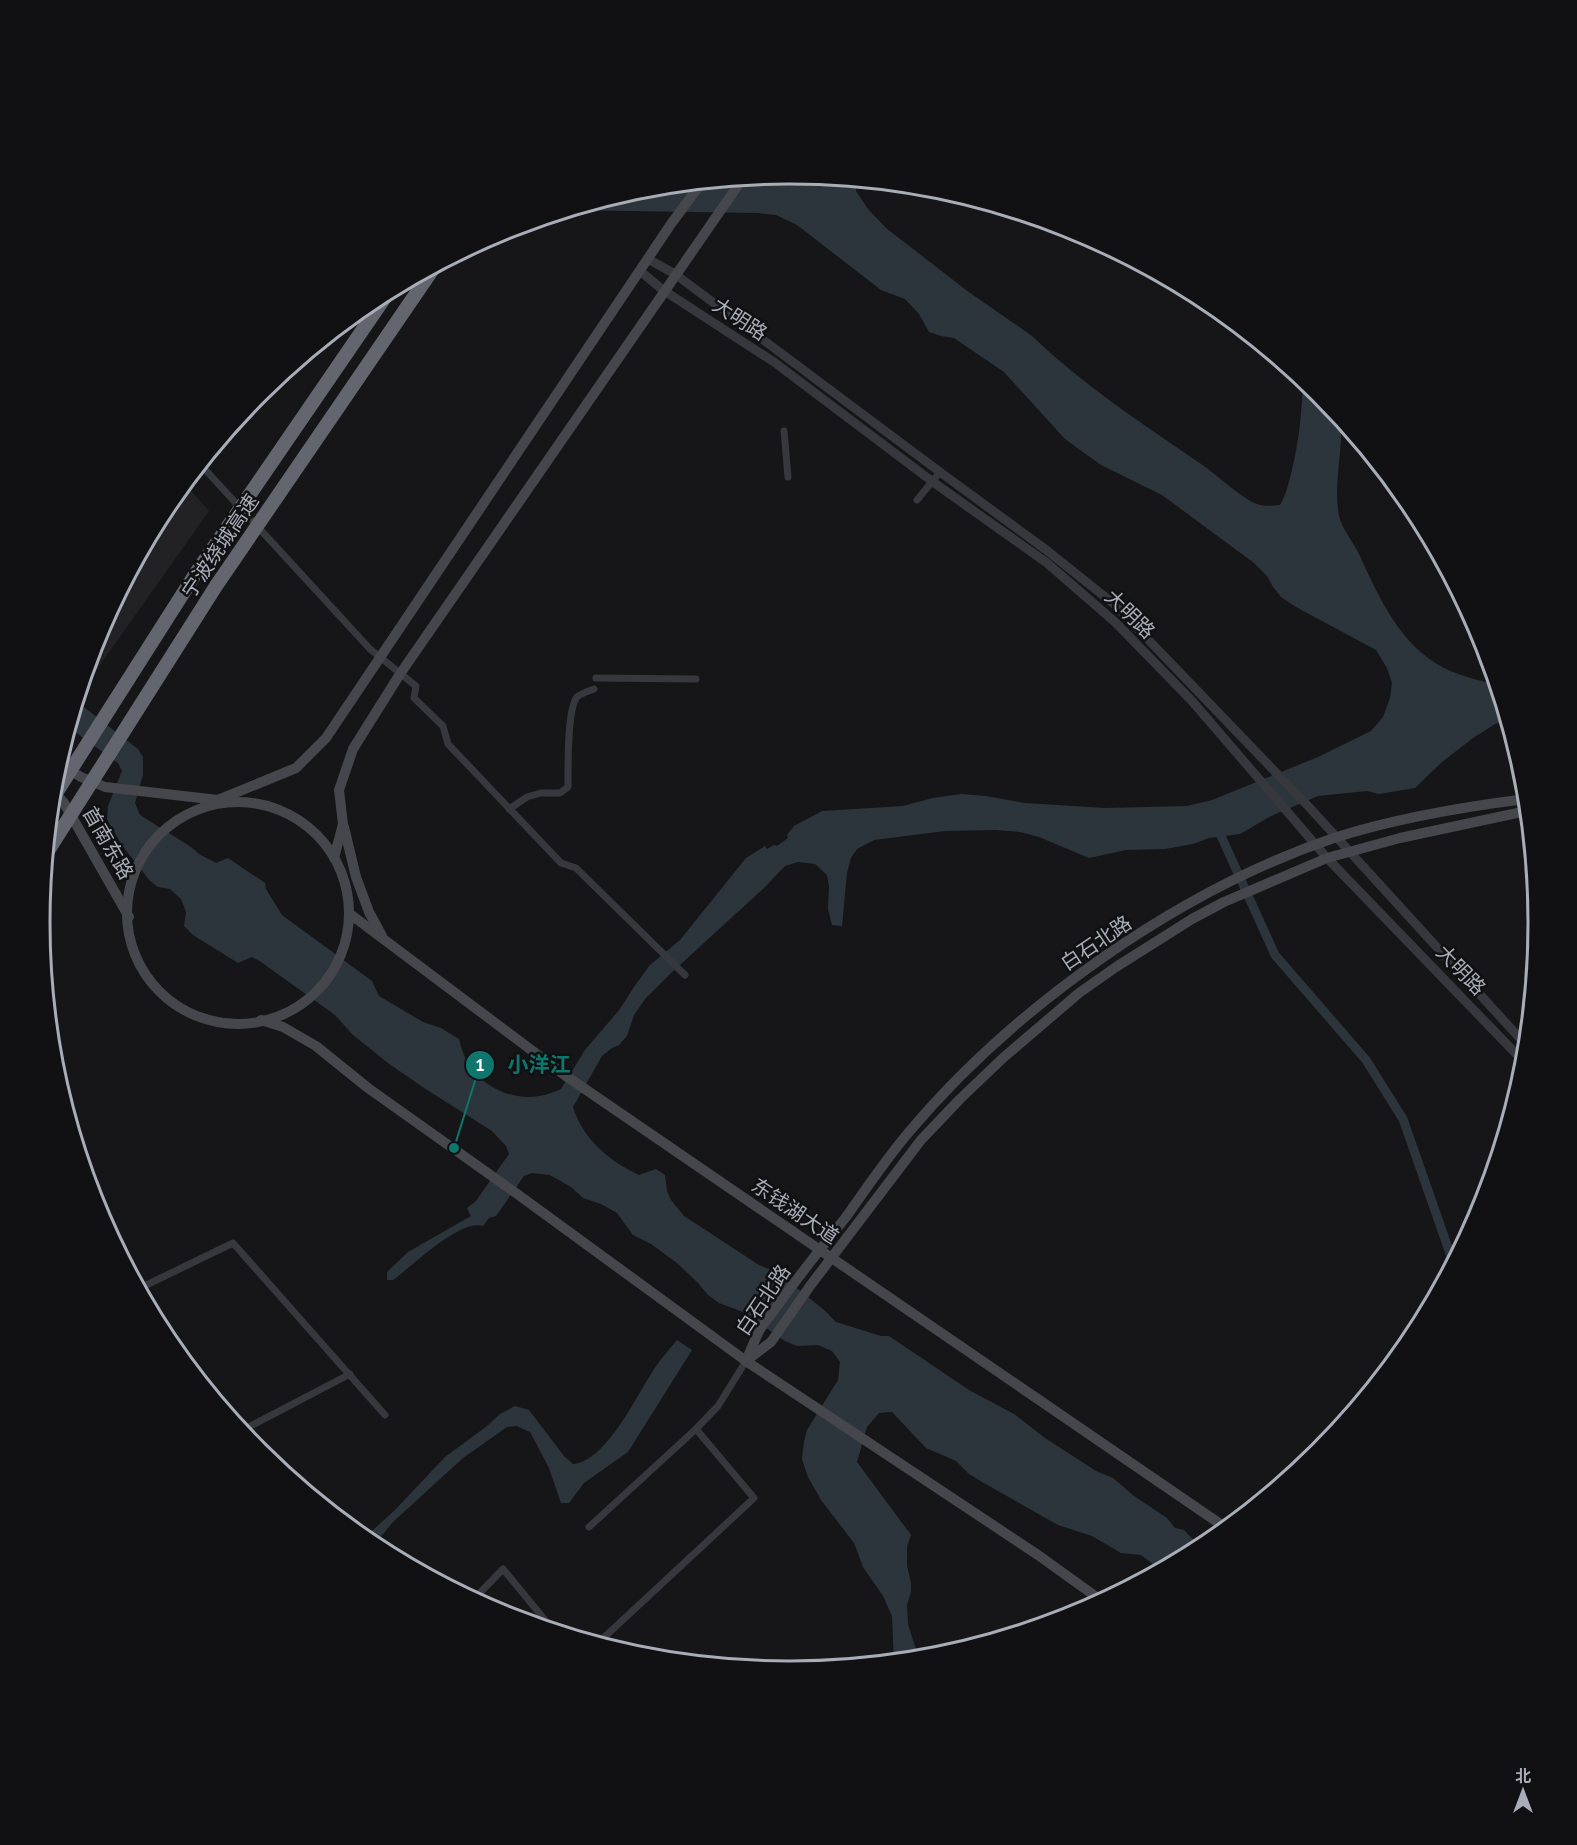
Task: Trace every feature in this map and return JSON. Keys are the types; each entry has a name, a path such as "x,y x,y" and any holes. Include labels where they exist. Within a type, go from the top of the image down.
{"highway":[{"name":"宁波绕城高速","path":"54,841 216,586 426,279"},
{"name":"宁波绕城高速","path":"63,781 196,573 377,308"}],"main road":[{"path":"386,942 365,903 343,824 339,790 353,749 400,674 737,185"},
{"path":"696,190 326,738 296,768 171,820 149,846 134,878 129,917 135,947 147,981 171,1006 206,1021 236,1023 261,1020 283,1027 316,1046 368,1088 746,1361 1038,1555 1093,1595"},
{"name":"首南东路","path":"66,768 81,777 105,787 270,804 307,825 334,858 346,886 350,914 344,950 325,984 299,1006 261,1020"},
{"name":"首南东路","path":"60,799 129,917"},
{"name":"白石北路","path":"746,1361 759,1331 909,1132 993,1045 1034,1010 1103,958 1173,913 1216,889 1316,845 1423,815 1517,800"},
{"name":"白石北路","path":"746,1361 771,1342 810,1286 921,1140 1003,1058 1079,993 1116,966 1224,902 1327,858 1440,829 1519,814"},
{"path":"334,858 343,824"},
{"name":"东钱湖大道","path":"350,914 591,1094 1219,1523"}],"street":[{"name":"大明路","path":"648,259 675,274 1045,549 1114,604 1309,807 1518,1036"},
{"name":"大明路","path":"640,271 663,290 774,362 933,482 1047,563 1115,622 1192,701 1327,858 1515,1053"},
{"path":"784,431 788,477"},
{"path":"205,469 379,658 416,686 414,698 443,726 448,744 561,863 576,868 685,975"},
{"path":"917,500 940,472"},
{"path":"596,678 696,679"},
{"path":"509,808 527,797 541,793 560,793 568,787 571,712 577,698 584,692 594,689"},
{"path":"145,1285 233,1243 385,1415"},
{"path":"589,1527 718,1406 746,1361"},
{"path":"249,1427 350,1374"},
{"path":"604,1638 754,1498 696,1429"},
{"path":"480,1593 503,1569 545,1620"}],"shaded area":[{"path":"788,183 856,187 868,209 886,228 966,290 1032,336 1114,403 1256,504 1280,505 1285,494 1298,439 1302,392 1341,431 1337,496 1339,516 1393,620 1415,647 1429,659 1456,673 1487,683 1500,723 1473,738 1442,762 1415,788 1379,794 1367,791 1318,796 1271,816 1240,834 1209,838 1193,844 1165,849 1126,850 1089,858 1039,837 1020,832 945,831 874,840 857,849 851,858 847,873 842,926 832,925 828,909 827,875 815,864 798,862 785,866 646,998 634,1015 627,1036 619,1045 602,1056 573,1107 583,1129 598,1148 617,1163 639,1175 656,1169 665,1175 671,1200 684,1216 759,1265 778,1273 836,1322 881,1336 889,1336 969,1390 1014,1414 1045,1438 1096,1471 1113,1478 1134,1496 1167,1518 1175,1528 1184,1530 1194,1540 1153,1564 1141,1555 1121,1553 1092,1536 1058,1525 982,1482 969,1474 956,1461 926,1448 892,1412 879,1413 867,1427 857,1462 911,1535 907,1547 911,1592 907,1605 908,1624 916,1650 894,1654 892,1616 883,1596 863,1567 854,1543 821,1500 808,1477 802,1459 807,1430 838,1380 840,1362 832,1351 818,1345 797,1346 785,1341 743,1312 719,1303 677,1263 651,1244 633,1235 617,1213 583,1198 571,1187 550,1175 532,1173 524,1176 496,1216 489,1218 483,1226 473,1226 449,1236 393,1280 387,1280 387,1272 408,1252 471,1216 467,1208 476,1201 509,1154 506,1146 492,1131 388,1063 353,1035 335,1015 261,962 252,957 238,963 193,935 184,926 186,912 181,899 170,889 158,887 150,881 121,844 107,819 108,806 122,771 118,763 75,732 83,706 138,749 143,757 143,775 135,803 140,815 199,854 216,863 228,858 265,883 266,889 282,915 372,981 379,996 423,1022 441,1028 459,1039 467,1062 482,1080 500,1091 529,1097 561,1089 585,1050 620,1009 650,965 680,940 746,858 765,846 767,849 774,845 777,846 788,838 787,835 794,826 822,811 903,806 961,794 1025,803 1105,808 1187,806 1212,800 1318,757 1371,731 1383,717 1390,698 1392,683 1387,668 1376,650 1281,597 1267,576 1254,563 1162,495 1101,465 1065,439 1004,372 954,338 929,332 919,314 905,299 881,290 797,225 776,215 592,210 644,198 740,185"},
{"path":"190,490 209,511 93,676 126,596 149,553"},
{"path":"677,1340 692,1350 628,1452 584,1483 569,1503 561,1503 549,1468 530,1432 517,1426 507,1427 463,1458 393,1522 380,1538 371,1532 445,1457 500,1414 515,1406 529,1410 564,1456 573,1464 585,1461 608,1441 618,1428 663,1357"}],"waterway":[{"path":"1217,827 1275,955 1366,1060 1403,1119 1449,1252"}],"place":[{"name":"小洋江","path":"454,1148"}]}
